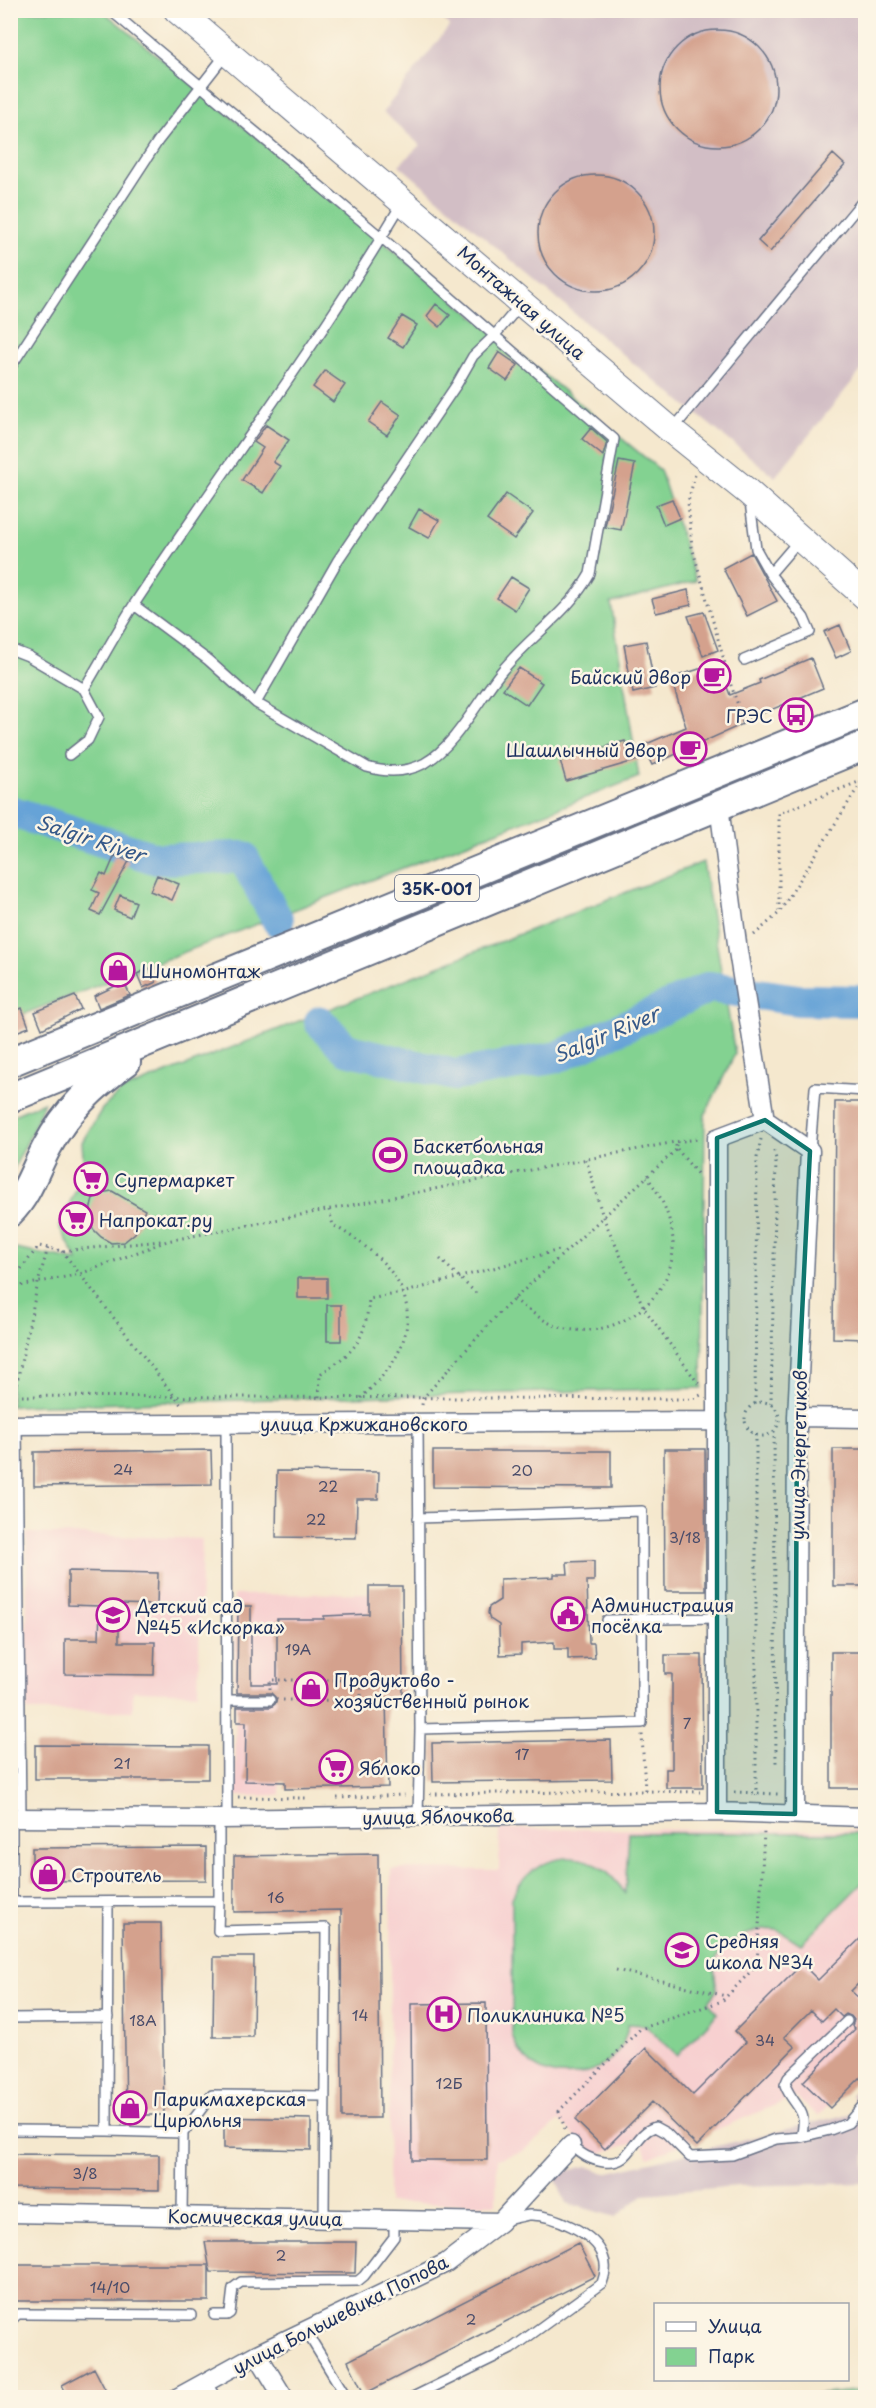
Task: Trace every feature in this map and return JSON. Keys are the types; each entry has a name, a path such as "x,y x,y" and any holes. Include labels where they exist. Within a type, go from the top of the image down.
{"main road":[{"name":"35К-001","path":"17,1060 859,713"},
{"name":"35К-001","path":"10,1098 866,745"},
{"path":"10,1212 23,1197 47,1147 75,1105 104,1077 159,1037"}],"street":[{"name":"Монтажная улица","path":"177,10 672,431 748,492 866,597"},
{"path":"719,806 738,951 765,1120 810,1150"},
{"path":"717,1812 717,1138 765,1120"},
{"name":"улица Энергетиков","path":"795,1815 797,1417 810,1150"},
{"path":"797,1417 866,1418"},
{"name":"улица Кржижановского","path":"14,1425 718,1421"},
{"name":"улица Яблочкова","path":"14,1818 223,1819 717,1812 866,1816"},
{"name":"улица Большевика Попова","path":"177,2397 211,2390 257,2354 446,2263 500,2222 571,2145"},
{"name":"Космическая улица","path":"10,2212 500,2222"},
{"path":"257,2354 284,2397"}],"lane":[{"path":"110,10 382,238 614,439 590,574 580,591 502,670 451,740 423,764 387,773 367,766 256,702 208,660 134,605"},
{"path":"10,368 158,141 227,52"},
{"path":"672,431 866,197"},
{"path":"84,689 134,605 382,238 403,201"},
{"path":"256,702 338,560 473,356 494,336 523,302"},
{"path":"744,660 810,632 804,618 770,574 756,549 748,492"},
{"path":"770,574 800,539"},
{"path":"10,649 28,656 84,689 99,717 88,740 69,755"},
{"path":"810,1150 815,1088 866,1091"},
{"path":"418,1422 420,1729 418,1816"},
{"path":"14,1425 14,1818 11,1902 219,1901"},
{"path":"226,1425 227,1797 223,1819 218,1931 326,1928 324,2218"},
{"path":"418,1518 642,1511 642,1723 420,1729"},
{"path":"607,1620 717,1618"},
{"path":"227,1700 270,1700"},
{"path":"107,2131 108,1902"},
{"path":"10,2018 108,2017"},
{"path":"801,2137 805,2123 801,2108 785,2085 788,2078 847,2021"},
{"path":"182,2216 183,2133 212,2095 325,2096"},
{"path":"571,2145 594,2160 613,2163 626,2157 648,2130 655,2127 666,2133 690,2157 732,2155 776,2139 801,2137 848,2123 866,2102"},
{"path":"10,2130 183,2133"},
{"path":"411,2397 511,2349 602,2283 606,2273 603,2255 586,2235 561,2221 529,2215 500,2222"},
{"path":"214,2315 230,2313 233,2288 241,2282 358,2281 377,2261 394,2237 394,2220"},
{"path":"10,2321 18,2314 191,2315"},
{"path":"306,2331 347,2397"},
{"path":"10,2388 11,2397"}],"path":[{"path":"701,454 688,502 692,547 730,685 741,714"},
{"path":"779,913 779,813 864,780"},
{"path":"738,951 779,913 864,780"},
{"path":"755,1404 757,1158 765,1120"},
{"path":"765,1120 776,1159 771,1404 778,1415 778,1426 765,1436 749,1430 745,1420 748,1409 762,1402 771,1404"},
{"path":"10,1283 39,1246 62,1251 167,1241 675,1142 717,1138"},
{"path":"675,1142 677,1149 702,1179"},
{"path":"418,1422 423,1398 514,1299 677,1149"},
{"path":"586,1159 603,1217 644,1308 704,1393"},
{"path":"514,1299 537,1316 557,1326 580,1330 601,1330 626,1320 644,1308 658,1291 670,1265 673,1241 659,1192 647,1177"},
{"path":"329,1209 333,1225 359,1240 385,1262 399,1282 406,1306 406,1329 399,1352 384,1373 361,1398"},
{"path":"10,1288 80,1274 167,1241"},
{"path":"48,1248 12,1396 693,1399 704,1393"},
{"path":"319,1397 320,1374 339,1362 357,1346 367,1323 369,1299 402,1293 559,1250 562,1254"},
{"path":"62,1251 194,1423"},
{"path":"440,1259 478,1295"},
{"path":"704,1381 704,1393"},
{"path":"774,1431 776,1771"},
{"path":"756,1434 755,1793 765,1812"},
{"path":"270,1680 361,1680 360,1700"},
{"path":"270,1700 408,1700 408,1712"},
{"path":"332,1798 419,1794 645,1791 642,1723"},
{"path":"571,2145 559,2111 640,2029 722,2001 757,1965 765,1812 776,1794 776,1783"},
{"path":"227,1797 309,1798"},
{"path":"616,1970 726,1996"}],"highlighted area":[{"path":"765,1120 810,1151 797,1417 795,1814 717,1812 717,1138"}],"shaded area":[{"path":"432,11 865,11 865,366 775,477 628,359 399,165 420,145 383,112 450,25"},
{"name":"Детский сад №45 «Искорка»","path":"27,1533 202,1539 198,1693 133,1691 133,1711 27,1711"},
{"name":"Продуктово - хозяйственный рынок","path":"370,1593 386,1671 386,1707 279,1708 280,1795 236,1796 234,1595"},
{"name":"Средняя школа №34","path":"500,1829 865,1830 865,2069 818,2116 795,2097 648,2158 641,2140 595,2155 559,2121 523,2151 497,2159 496,2204 388,2203 391,1869 499,1870"},
{"path":"865,2080 865,2183 739,2186 644,2194 616,2217 566,2203 554,2174 587,2166 605,2173 858,2112 851,2094"}],"green space":[{"path":"11,11 103,11 660,470 696,581 611,603 639,777 11,1019"},
{"path":"703,862 735,1054 705,1115 702,1388 11,1406 10,1248 78,1261 59,1226 84,1172 82,1142 102,1109 121,1091"},
{"path":"44,1102 32,1132 11,1174 11,1116"},
{"path":"629,1833 865,1833 865,1880 801,1944 779,1931 768,1930 751,1933 727,1945 717,1957 715,1974 717,1990 708,2002 718,2013 677,2056 645,2025 628,2024 623,2042 614,2056 600,2067 584,2073 566,2075 549,2073 533,2065 520,2052 512,2035 512,1898 518,1886 537,1868 549,1862 574,1858 600,1867 625,1893"},
{"path":"865,2390 865,2397 795,2397"}],"building":[{"path":"718,30 740,35 759,47 771,66 776,88 771,110 759,129 740,141 718,146 696,141 677,129 665,110 660,88 665,66 677,47 696,35"},
{"path":"833,154 845,165 770,252 758,241"},
{"path":"596,175 618,180 637,192 649,211 654,233 649,255 637,274 618,286 596,291 574,286 555,274 543,255 538,233 543,211 555,192 574,180"},
{"path":"436,304 450,315 440,327 427,316"},
{"path":"402,316 417,325 403,347 388,338"},
{"path":"499,352 518,365 507,381 489,368"},
{"path":"325,371 345,385 333,402 313,387"},
{"path":"382,402 401,415 387,435 368,422"},
{"path":"266,425 289,440 273,462 280,466 263,493 242,480 263,448 254,442"},
{"path":"591,428 607,442 603,456 582,439"},
{"path":"619,461 635,464 621,530 605,527"},
{"path":"506,494 533,513 514,539 487,520"},
{"path":"672,499 680,518 664,525 656,505"},
{"path":"419,509 439,520 429,538 409,527"},
{"path":"751,553 777,601 747,616 723,568"},
{"path":"511,577 529,588 515,610 497,598"},
{"path":"688,590 691,605 656,613 652,599"},
{"path":"704,612 718,650 703,656 688,616"},
{"path":"840,625 851,651 836,658 824,632"},
{"path":"646,641 655,688 633,693 624,645"},
{"path":"811,658 823,688 742,722 743,724 652,765 648,757 566,781 560,760 625,741 628,752 686,727 671,678 718,663 730,695"},
{"path":"519,668 542,683 527,705 503,689"},
{"path":"115,855 129,861 100,915 91,911 99,893 92,890 101,873 106,876"},
{"path":"157,875 179,884 172,900 150,891"},
{"path":"120,895 136,902 130,917 114,910"},
{"path":"150,968 156,982 143,988 137,974"},
{"path":"124,982 130,995 99,1008 94,996"},
{"path":"75,996 81,1009 42,1029 35,1012"},
{"path":"22,1008 29,1027 16,1032 15,1027 10,1029 10,1013"},
{"path":"835,1102 866,1102 866,1339 833,1338"},
{"path":"112,1191 145,1210 135,1233 124,1242 111,1243 101,1237 93,1229 89,1216 94,1194"},
{"path":"298,1278 327,1278 327,1298 298,1298"},
{"path":"327,1305 341,1305 341,1341 327,1341"},
{"path":"664,1449 705,1449 706,1591 665,1591"},
{"path":"833,1449 866,1449 866,1586 833,1586"},
{"path":"211,1450 212,1484 34,1486 34,1452"},
{"path":"433,1451 611,1451 611,1488 433,1487"},
{"path":"277,1471 379,1472 378,1499 357,1499 356,1538 276,1537"},
{"path":"594,1561 594,1581 587,1581 589,1643 594,1643 595,1658 568,1659 568,1649 554,1649 554,1642 521,1644 521,1654 500,1655 499,1625 490,1619 488,1613 489,1607 500,1600 500,1579 554,1577 554,1574 568,1574 567,1562"},
{"path":"68,1571 158,1573 157,1605 119,1604 119,1642 155,1642 154,1675 65,1674 65,1639 99,1639 100,1606 68,1605"},
{"path":"369,1586 402,1586 403,1698 386,1698 388,1787 285,1789 285,1782 245,1781 246,1722 237,1722 237,1707 271,1707 277,1699 271,1693 237,1693 238,1606 251,1606 251,1684 277,1684 277,1619 324,1619 324,1616 369,1614"},
{"path":"831,1652 866,1652 866,1788 831,1788"},
{"path":"665,1655 702,1655 703,1788 666,1788 666,1769 672,1769 672,1674 665,1674"},
{"path":"611,1740 612,1780 433,1782 432,1743"},
{"path":"35,1745 208,1746 208,1779 35,1779"},
{"path":"206,1847 206,1880 32,1881 32,1848"},
{"path":"378,1854 380,2118 342,2118 341,1910 234,1912 234,1856"},
{"path":"123,1923 161,1923 164,2115 126,2115"},
{"path":"866,1933 866,1976 851,1991 859,1998 859,2007 866,2010 866,2072 830,2108 803,2082 855,2029 852,2026 854,2020 851,2016 846,2014 842,2017 834,2009 822,2021 811,2010 784,2037 795,2047 697,2146 652,2102 605,2149 575,2120 646,2048 693,2095 746,2042 735,2031 802,1964 818,1980"},
{"path":"214,1957 254,1957 253,2037 213,2037"},
{"path":"486,2003 487,2160 412,2160 411,2004"},
{"path":"224,2117 311,2119 311,2150 224,2148"},
{"path":"10,2154 159,2155 159,2190 10,2188"},
{"path":"205,2242 356,2242 355,2273 211,2272 209,2266 209,2301 10,2301 10,2265 209,2265"},
{"path":"578,2243 595,2276 364,2394 348,2361"},
{"path":"94,2368 109,2397 68,2397 62,2385"}],"waterway":[{"name":"Salgir River","path":"10,811 157,859 243,857 278,921"},
{"name":"Salgir River","path":"320,1022 346,1049 455,1075 558,1057 710,987 798,1000 866,1001"}],"place":[{"name":"Байский двор","path":"714,676"},
{"name":"ГРЭС","path":"796,715"},
{"name":"Шашлычный двор","path":"690,749"},
{"name":"Шиномонтаж","path":"118,970"},
{"name":"Баскетбольная площадка","path":"390,1155"},
{"name":"Супермаркет","path":"91,1179"},
{"name":"Напрокат.ру","path":"76,1219"},
{"name":"Администрация посёлка","path":"568,1614"},
{"name":"Детский сад №45 «Искорка»","path":"113,1615"},
{"name":"Продуктово - хозяйственный рынок","path":"311,1689"},
{"name":"Яблоко","path":"336,1767"},
{"name":"Строитель","path":"48,1874"},
{"name":"Средняя школа №34","path":"682,1950"},
{"name":"Поликлиника №5","path":"444,2014"},
{"name":"Парикмахерская Цирюльня","path":"130,2108"}]}
